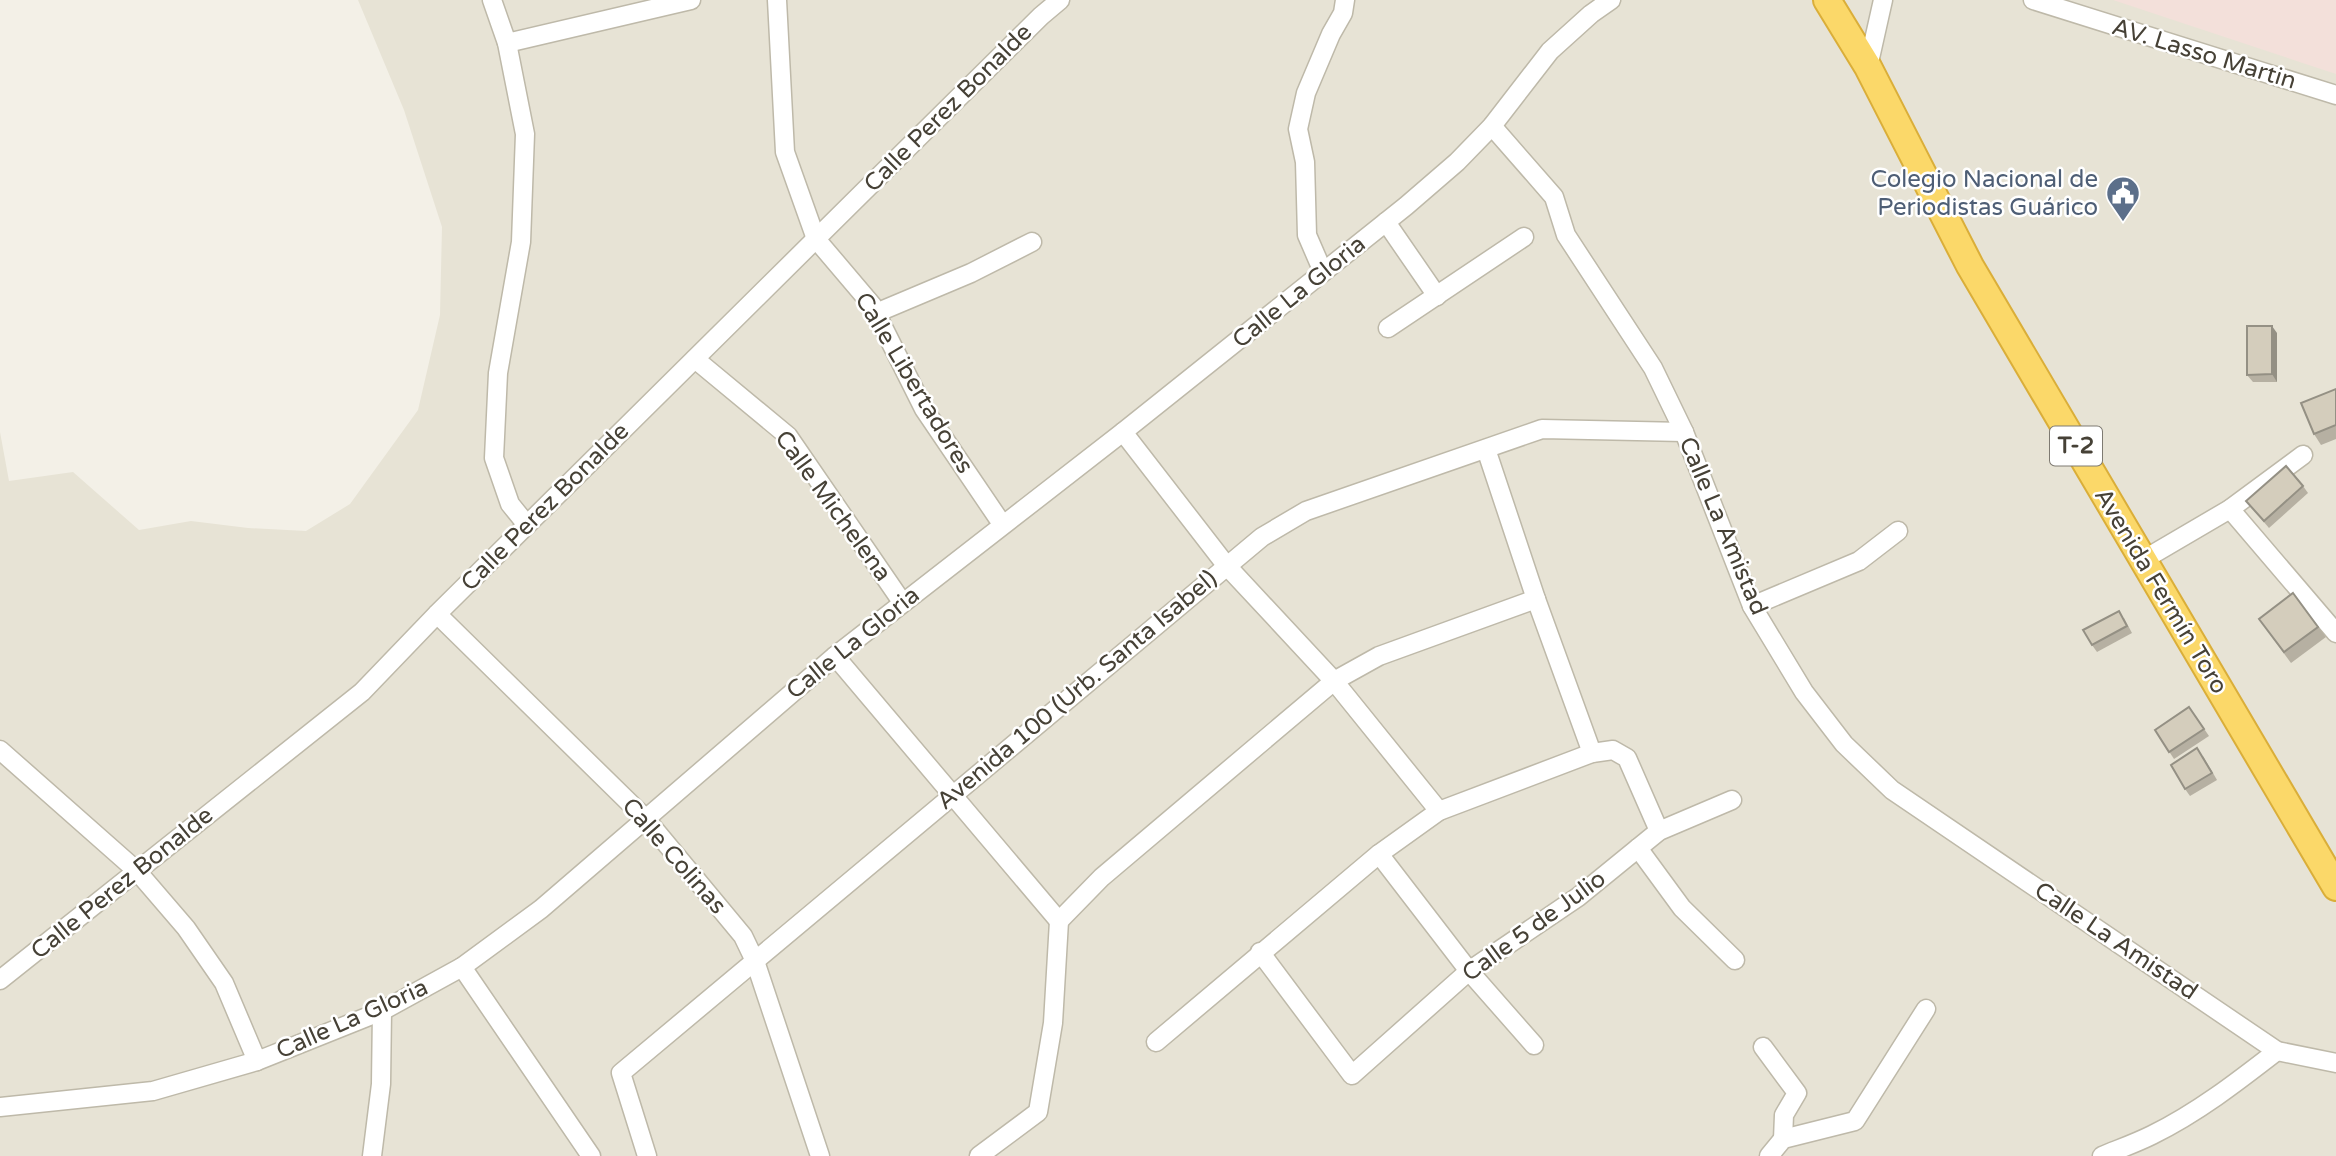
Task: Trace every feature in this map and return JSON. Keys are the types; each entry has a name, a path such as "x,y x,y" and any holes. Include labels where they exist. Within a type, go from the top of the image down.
{"highway":[{"name":"Avenida Fermín Toro","path":"1826,0 1868,67 1970,267 2335,884"}],"street":[{"path":"492,0 507,43 525,134 521,242 498,373 494,458 510,504 527,525"},
{"path":"507,43 691,0"},
{"name":"Calle Libertadores","path":"776,0 785,152 816,239 872,305 924,410 1002,524"},
{"name":"Calle Perez Bonalde","path":"0,980 362,692 437,614 1060,0"},
{"path":"1323,272 1307,235 1305,162 1298,129 1306,93 1343,13 1345,0"},
{"name":"Calle La Gloria","path":"0,1107 153,1091 257,1061 382,1011 462,967 541,909 835,656 1123,432 1386,222 1457,162 1492,126 1550,51 1611,0"},
{"path":"1868,67 1882,0"},
{"name":"AV. Lasso Martin","path":"2033,0 2336,95"},
{"name":"Calle La Amistad","path":"1492,126 1553,197 1566,235 1653,368 1684,432 1752,606 1804,692 1844,744 1892,790 2277,1051 2336,1063"},
{"path":"1386,222 1437,296"},
{"path":"1388,328 1524,237"},
{"path":"876,313 971,273 1032,242"},
{"name":"Calle Michelena","path":"695,359 788,436 902,603"},
{"name":"Avenida 100 (Urb. Santa Isabel)","path":"647,1156 621,1073 1262,537 1306,511 1542,429 1684,432"},
{"path":"1123,432 1226,565 1334,681 1439,811"},
{"path":"1486,449 1536,599 1592,753"},
{"path":"2143,560 2230,509 2303,455"},
{"path":"2230,509 2336,633"},
{"path":"1752,606 1858,561 1898,531"},
{"path":"979,1156 1038,1112 1053,1023 1059,921 1102,877 1334,681 1379,656 1536,599"},
{"name":"Calle Colinas","path":"437,614 645,818 743,936 755,961 820,1156"},
{"path":"835,656 1059,921"},
{"path":"0,750 137,871 186,928 224,983 257,1061"},
{"path":"1156,1042 1379,854 1439,811 1592,753 1613,750 1627,758 1659,831"},
{"name":"Calle 5 de Julio","path":"1261,952 1352,1075 1469,971 1578,897 1659,831 1732,800"},
{"path":"1638,848 1682,908 1735,960"},
{"path":"1379,854 1469,971 1534,1045"},
{"path":"462,967 591,1156"},
{"path":"1769,1156 1783,1139 1855,1121 1926,1009"},
{"path":"372,1156 381,1084 382,1011"},
{"path":"1763,1047 1797,1093 1784,1115 1783,1139"},
{"path":"2102,1156 2151,1136 2179,1120 2227,1089 2277,1051"}],"shaded area":[{"path":"358,0 2336,0 2336,1156 0,1156 0,432 9,481 73,472 139,530 191,521 306,531 350,504 418,410 440,315 442,227 404,110"},
{"path":"2113,0 2336,0 2336,74"}],"building":[{"path":"2247,326 2272,326 2272,374 2247,375"},
{"path":"2336,389 2336,425 2314,434 2301,403"},
{"path":"2286,466 2303,486 2264,521 2246,501"},
{"path":"2293,593 2318,627 2284,652 2259,619"},
{"path":"2119,611 2127,626 2092,645 2083,630"},
{"path":"2189,707 2204,729 2169,752 2155,730"},
{"path":"2197,748 2212,773 2185,789 2171,765"}],"place":[{"name":"Colegio Nacional de Periodistas Guárico","path":"2123,223"}]}
